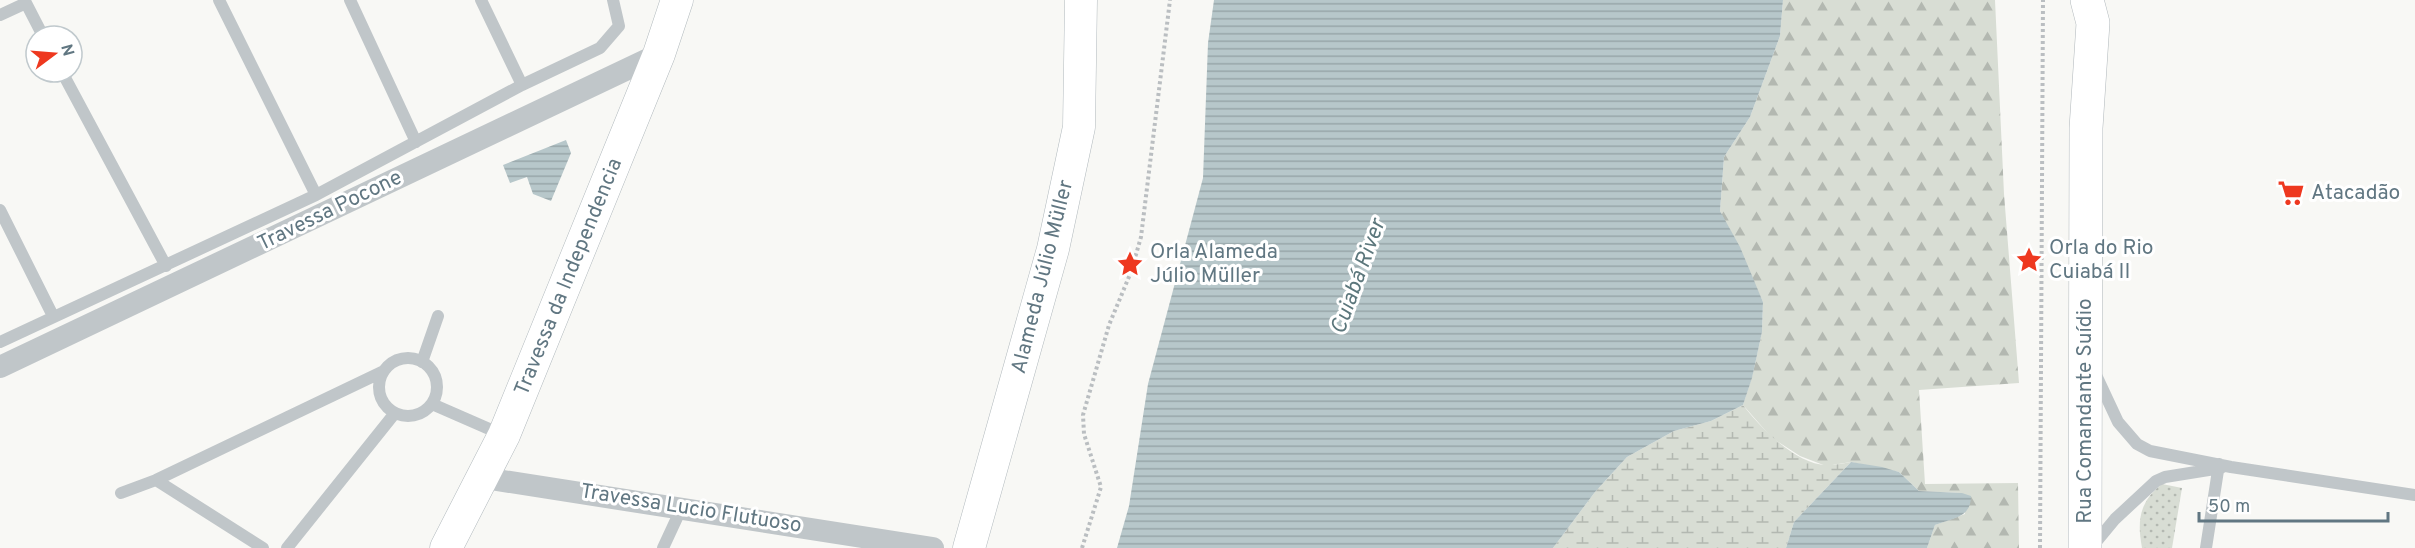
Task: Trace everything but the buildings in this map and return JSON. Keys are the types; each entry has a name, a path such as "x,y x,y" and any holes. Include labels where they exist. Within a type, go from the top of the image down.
{"main road":[{"name":"Travessa da Independencia","path":"446,548 484,478 504,435 659,54 677,0"},
{"name":"Alameda Júlio Müller","path":"969,548 1053,249 1079,127 1081,0"},
{"name":"Rua Comandante Suídio","path":"2085,548 2086,128 2093,8"}],"street":[{"name":"Travessa Pocone","path":"0,367 659,54"},
{"name":"Travessa Lucio Flutuoso","path":"484,478 682,507 933,548"}],"lane":[{"path":"219,0 316,195"},
{"path":"350,0 416,142"},
{"path":"481,0 522,85"},
{"path":"0,342 316,195 522,85 600,48 619,26 613,0"},
{"path":"0,15 26,3 37,24"},
{"path":"68,84 166,266"},
{"path":"0,210 53,316"},
{"path":"422,362 438,316"},
{"path":"2084,353 2118,422 2137,444 2150,451 2223,467 2415,495"},
{"path":"121,494 156,480 384,371 397,360 405,358 422,362 430,368 435,376 436,395 432,404 419,414 411,416 394,413 381,399 380,380 384,371"},
{"path":"432,404 504,435"},
{"path":"287,548 394,413"},
{"path":"2091,548 2115,519 2156,481 2165,477 2223,467"},
{"path":"2206,548 2223,467"},
{"path":"156,480 262,548"},
{"path":"663,548 682,507"}],"path":[{"path":"1082,548 1101,487 1084,434 1083,415 1109,325 1131,272 1141,237 1170,0"},
{"path":"2040,548 2043,0"}],"green space":[{"path":"1783,0 1995,0 2004,194 2019,383 1919,390 1925,484 2018,483 2019,548 1927,548 1935,525 1965,514 1962,493 1919,491 1899,472 1851,462 1826,466 1800,456 1772,438 1743,405 1762,332 1763,302 1720,211 1724,157 1750,117 1780,36"},
{"path":"1743,405 1780,444 1804,459 1816,464 1828,465 1851,462 1794,522 1786,548 1553,548 1595,492 1627,457 1674,431 1711,421"},
{"path":"2162,484 2182,488 2172,548 2142,548 2140,521 2144,505"}],"water":[{"name":"Cuiabá River","path":"1214,0 1783,0 1780,36 1750,117 1724,157 1720,211 1740,247 1763,302 1762,332 1752,378 1743,405 1711,421 1674,431 1627,457 1595,492 1553,548 1117,548 1129,506 1148,384 1203,178 1208,43"},
{"path":"566,140 571,153 551,201 533,194 527,177 510,183 503,165"},
{"path":"1851,462 1899,472 1919,491 1962,493 1971,496 1968,509 1960,516 1935,525 1927,548 1786,548 1794,522"}],"place":[{"name":"Atacadão","path":"2291,193"},
{"name":"Orla do Rio Cuiabá II","path":"2029,260"},
{"name":"Orla Alameda Júlio Müller","path":"1130,264"}]}
